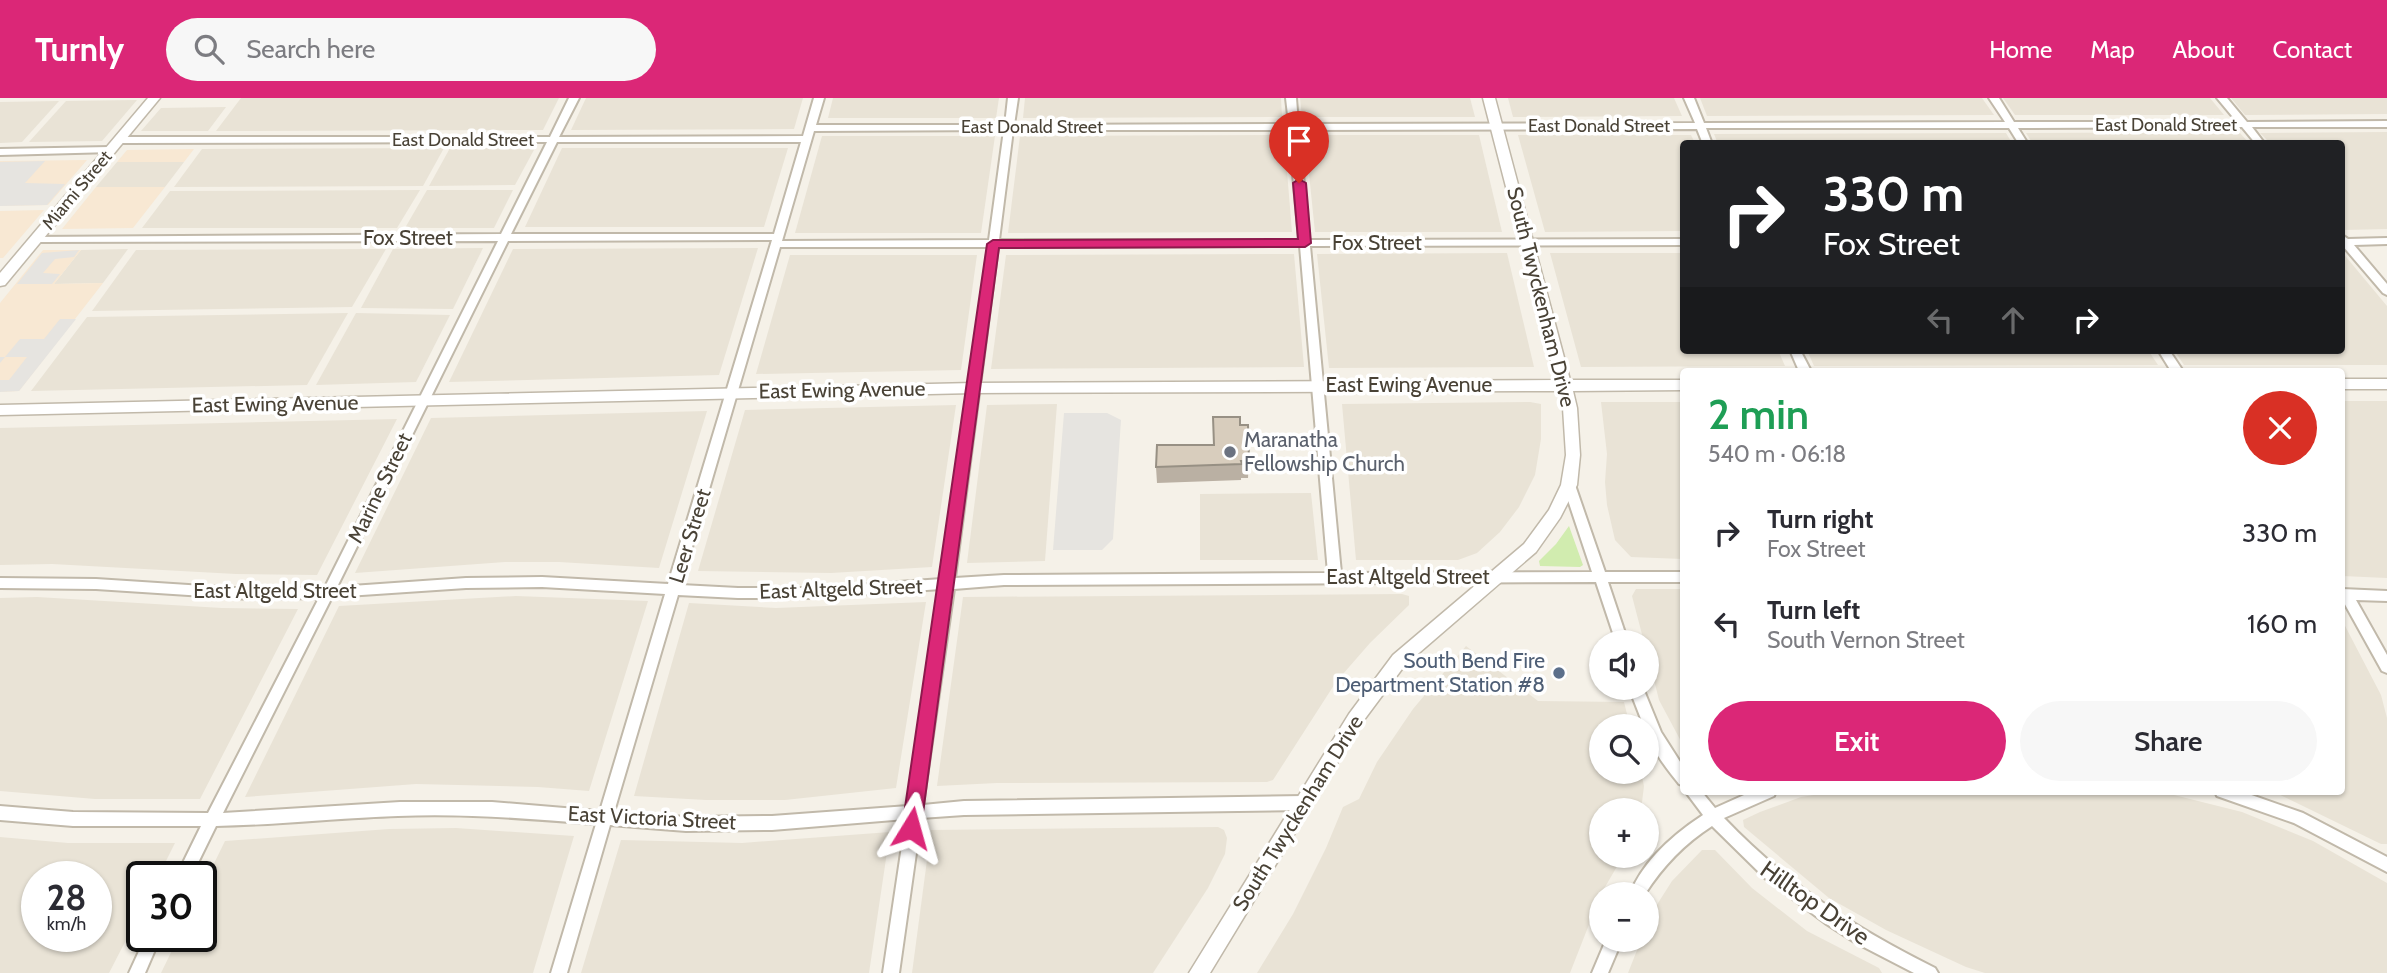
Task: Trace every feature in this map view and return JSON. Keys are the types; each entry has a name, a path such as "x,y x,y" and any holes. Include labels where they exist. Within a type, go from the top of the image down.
{"street":[{"name":"Miami Street","path":"0,282 5,270 36,239 154,98"},
{"name":"Marine Street","path":"191,861 328,593 573,98"},
{"name":"Leer Street","path":"559,973 820,98"},
{"path":"891,973 948,584 1013,98"},
{"path":"1292,98 1335,577"},
{"name":"South Twyckenham Drive","path":"1199,973 1355,719 1399,660 1530,548 1555,514 1569,485 1573,455 1570,408 1489,98"},
{"path":"1689,98 1707,140"},
{"path":"1994,98 2021,140"},
{"path":"2222,98 2258,140"},
{"name":"East Donald Street","path":"0,152 115,145 553,140 1009,127 2387,124"},
{"name":"Fox Street","path":"36,239 504,238 993,244 1680,242"},
{"path":"2345,240 2387,242"},
{"path":"2345,242 2387,291"},
{"path":"2345,384 2387,384"},
{"name":"East Ewing Avenue","path":"0,410 974,388 1680,385"},
{"name":"South Twyckenham Drive","path":"1569,485 1618,630"},
{"name":"East Altgeld Street","path":"0,583 121,585 222,594 328,593 466,583 542,582 738,593 813,593 1004,580 1680,577"},
{"path":"2345,594 2387,596"},
{"path":"2345,596 2387,667"},
{"path":"1641,700 1651,726 1680,773"},
{"name":"Hilltop Drive","path":"1695,795 1743,850 1774,879 1827,917 1920,971"},
{"path":"1646,882 1667,853 1686,834 1712,816 1760,795"},
{"path":"2233,795 2298,818 2387,865"},
{"name":"East Victoria Street","path":"0,813 73,820 210,820 442,808 520,810 686,824 821,821 914,810 1304,803"},
{"path":"136,973 146,952"},
{"path":"1600,973 1609,952"}],"shaded area":[{"path":"241,98 559,98 543,130 216,131"},
{"path":"586,98 803,98 794,129 571,130"},
{"path":"833,98 999,98 996,118 828,118"},
{"path":"1025,98 1281,98 1282,117 1023,118"},
{"path":"1300,98 1470,98 1475,117 1302,117"},
{"path":"1508,98 1674,98 1682,116 1513,117"},
{"path":"1700,98 1982,98 1994,115 1707,116"},
{"path":"2003,98 2210,98 2224,115 2015,115"},
{"path":"2231,98 2387,98 2387,114 2245,115"},
{"path":"137,100 102,141 29,142 66,101"},
{"path":"59,101 22,142 0,143 0,102"},
{"path":"226,107 208,131 141,131 161,108"},
{"path":"2239,132 2246,140 2030,140 2026,133"},
{"path":"2387,132 2387,229 2345,230 2345,140 2267,140 2260,133"},
{"path":"2006,133 2010,140 1716,140 1714,134"},
{"path":"1284,135 1292,232 1008,233 1020,136"},
{"path":"1305,135 1479,135 1502,232 1315,232"},
{"path":"1518,135 1691,135 1694,140 1680,140 1680,231 1545,232"},
{"path":"822,136 995,136 981,233 795,233"},
{"path":"444,148 423,186 174,187 202,149"},
{"path":"450,148 535,148 515,185 429,186"},
{"path":"562,148 788,148 764,227 525,227"},
{"path":"194,149 184,162 117,162 127,150"},
{"path":"87,160 48,205 0,206 0,161"},
{"path":"45,161 25,183 65,184 47,205 0,206 0,162"},
{"path":"117,162 184,162 165,187 96,187"},
{"path":"96,187 165,187 133,228 62,229"},
{"path":"420,190 397,228 142,228 170,191"},
{"path":"427,190 513,190 494,228 405,228"},
{"path":"44,210 3,258 0,258 0,211"},
{"path":"483,248 453,309 361,308 393,249"},
{"path":"758,248 719,375 449,382 513,249"},
{"path":"128,249 103,283 54,284 81,250"},
{"path":"386,249 352,307 92,311 136,250"},
{"path":"43,250 81,250 54,284 103,283 19,391 0,392 0,303"},
{"path":"79,250 74,257 55,259 43,273 60,274 52,284 17,284 42,253"},
{"path":"1507,253 1534,367 1329,368 1317,254"},
{"path":"1550,253 1680,253 1680,354 1780,354 1785,366 1581,367"},
{"path":"1294,254 1304,367 991,369 1006,255"},
{"path":"790,255 977,255 961,370 756,374"},
{"path":"2345,256 2387,306 2387,365 2184,365 2177,354 2345,354"},
{"path":"348,313 307,385 31,391 87,317"},
{"path":"356,313 450,315 416,382 316,385"},
{"path":"60,319 76,319 19,391 0,392 0,380 9,380 27,357 5,357 20,339 44,339"},
{"path":"1809,354 2151,354 2158,365 1814,366"},
{"path":"2345,401 2387,401 2387,578 2345,576"},
{"path":"1601,402 1680,402 1680,559 1631,557 1615,540 1607,505 1607,454"},
{"path":"1057,404 1045,561 967,563 987,405"},
{"path":"1342,404 1541,404 1541,439 1535,475 1519,507 1500,532 1477,553 1458,560 1356,560"},
{"path":"956,405 932,567 831,573 698,571 745,410"},
{"path":"707,411 659,568 559,562 505,562 355,573 431,418"},
{"path":"1064,413 1107,413 1121,420 1113,539 1102,550 1053,550"},
{"path":"397,419 317,575 236,574 52,564 0,565 0,428"},
{"path":"1311,493 1318,560 1200,560 1200,494"},
{"path":"1636,589 1680,589 1680,739 1659,700 1659,630 1641,630 1632,596"},
{"path":"516,596 648,601 589,791 416,784 245,797 339,606"},
{"path":"1409,596 1409,605 1370,643 1336,682 1273,780 937,786 963,597"},
{"path":"37,597 222,608 298,609 200,799 95,799 0,791 0,598"},
{"path":"926,602 896,788 785,800 634,796 689,603 776,608"},
{"path":"2345,626 2381,695 2387,718 2387,844 2381,844 2280,795 2345,795"},
{"path":"1466,646 1538,701 1624,702 1627,714 1589,714 1589,784 1644,784 1642,798 1589,798 1589,868 1616,868 1608,882 1589,882 1589,925 1570,973 1257,973 1293,914 1343,807 1359,799 1377,762 1413,709"},
{"path":"2174,795 2242,812 2313,841 2387,883 2387,973 1985,973 1886,930 1829,898 1744,827 1743,820 1801,797"},
{"path":"1218,827 1224,830 1227,838 1225,854 1208,888 1153,973 912,973 931,830"},
{"path":"456,828 574,836 533,973 161,973 171,952 217,952 215,861 225,841 389,829"},
{"path":"890,832 869,973 581,973 621,840 742,843"},
{"path":"0,837 68,843 175,843 166,861 126,861 126,940 109,973 0,973"},
{"path":"1702,850 1715,850 1752,888 1807,931 1879,968 1882,973 1628,973 1636,952 1659,952 1659,901 1672,881"}],"green space":[{"path":"1569,526 1583,565 1540,566 1539,561"}],"building":[{"path":"1213,417 1240,417 1240,425 1248,425 1249,461 1241,461 1242,464 1156,467 1157,445 1214,445"}],"place":[{"name":"Maranatha Fellowship Church","path":"1230,452"},
{"name":"South Bend Fire Department Station #8","path":"1559,673"}],"route":[{"path":"911,828 948,584 993,244 1305,243 1299,183"}]}
